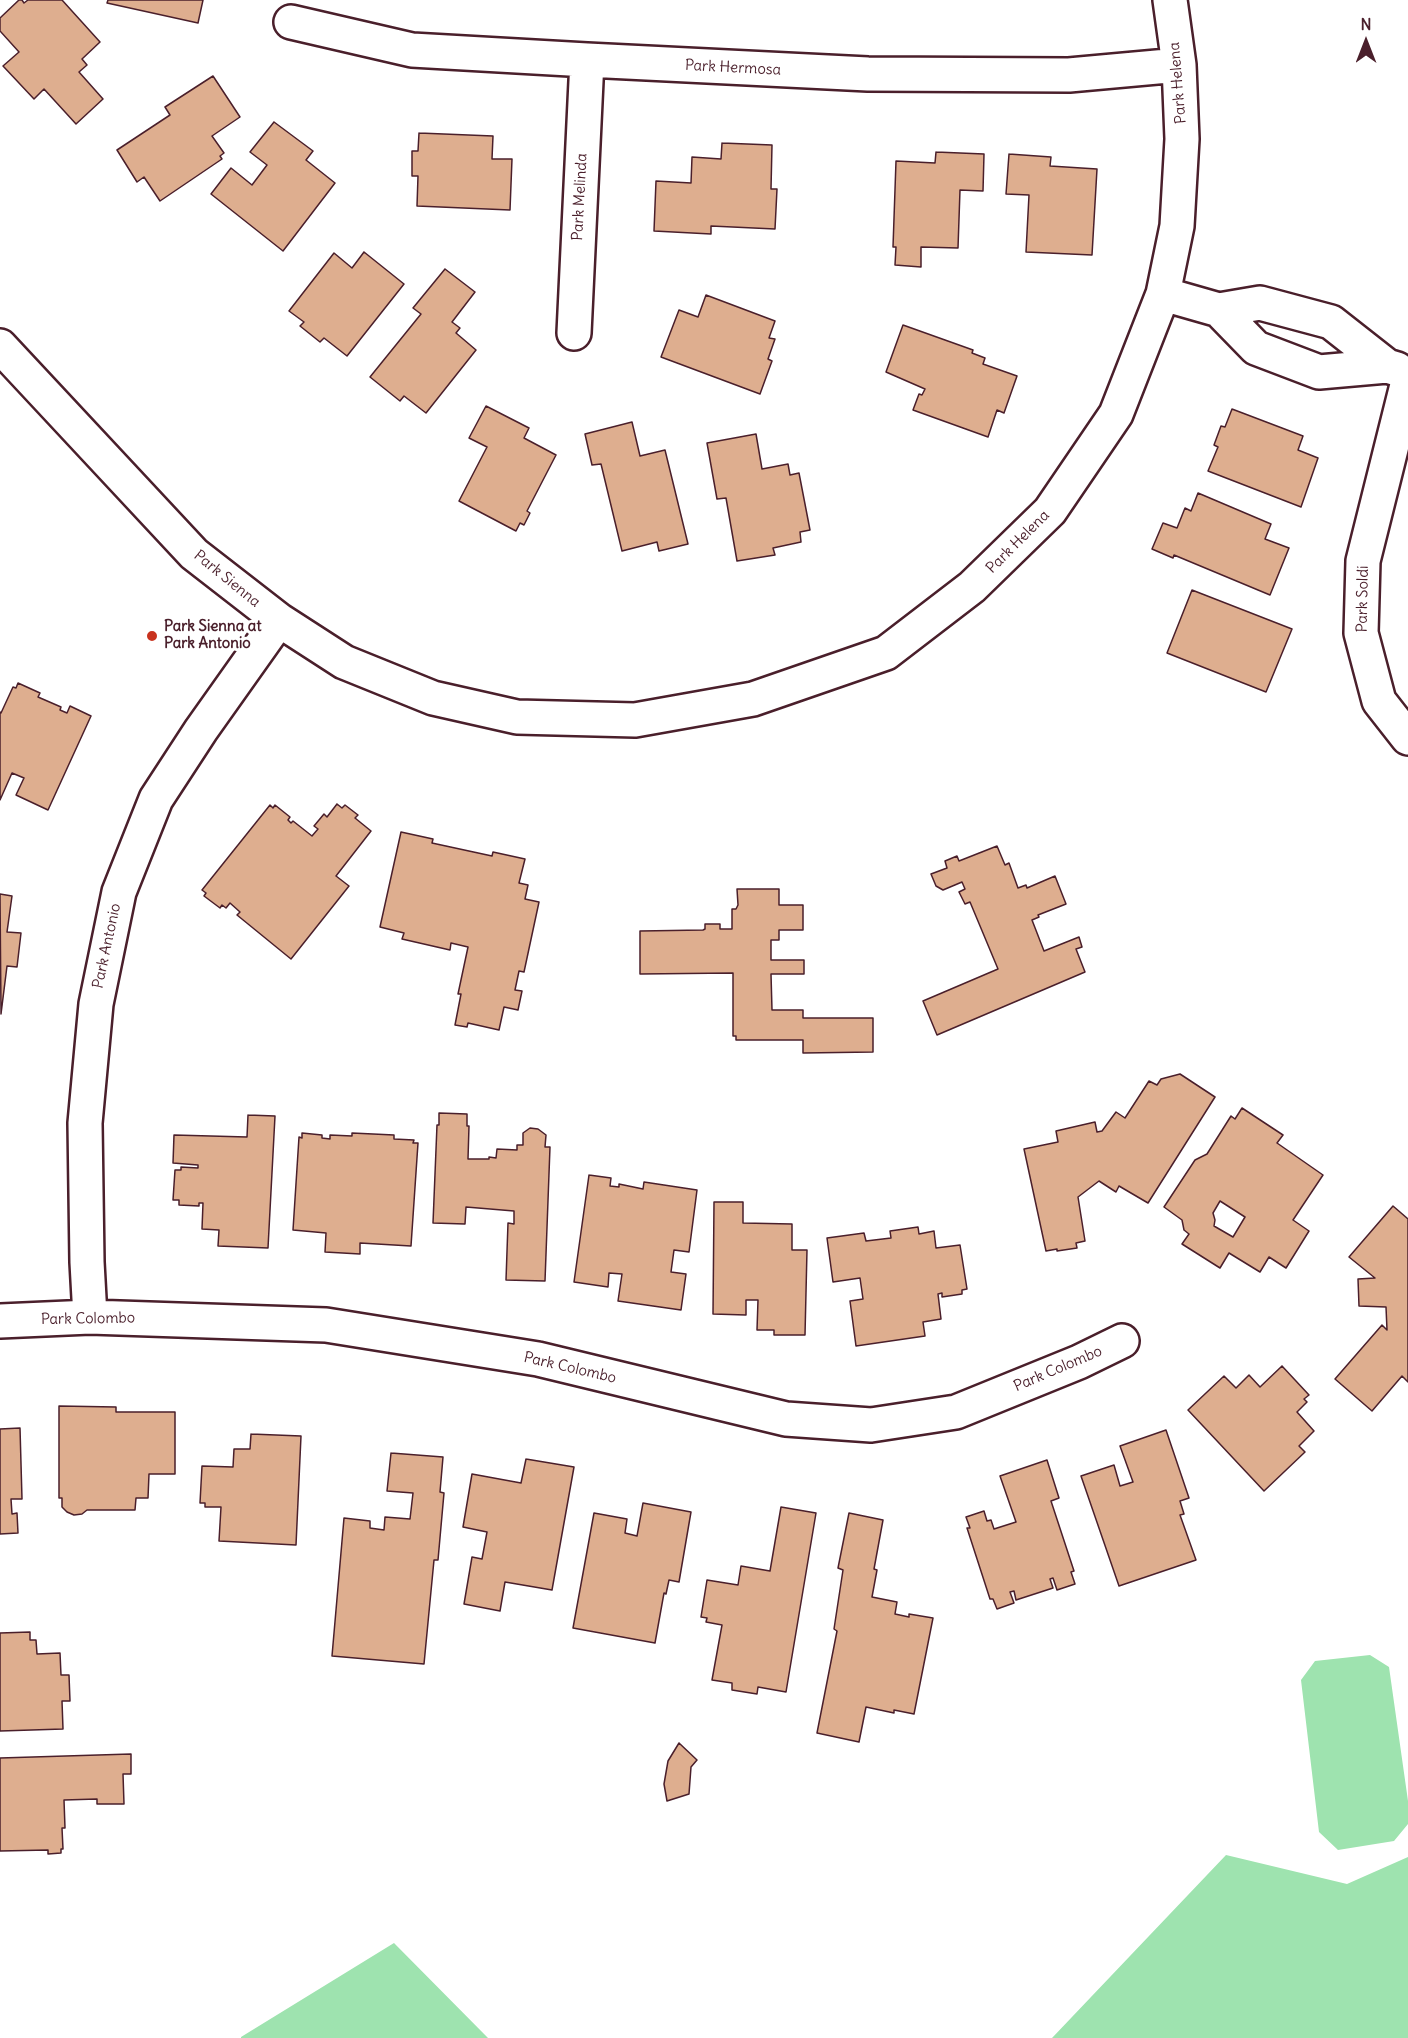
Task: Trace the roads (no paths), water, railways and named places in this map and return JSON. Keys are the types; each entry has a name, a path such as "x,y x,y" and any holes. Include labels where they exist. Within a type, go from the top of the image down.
{"street":[{"name":"Park Helena","path":"517,717 635,720 753,699 886,653 972,587 1050,511 1116,414 1163,294 1177,226 1182,139 1179,65 1170,0"},
{"name":"Park Hermosa","path":"291,22 412,50 587,60 880,74 1069,75 1179,65"},
{"name":"Park Melinda","path":"574,333 587,60"},
{"path":"1163,294 1219,310 1260,303 1331,322 1401,373"},
{"path":"1219,310 1256,348 1319,372 1401,373"},
{"path":"1296,363 1311,317"},
{"name":"Park Sienna","path":"0,346 194,554 279,620 345,662 378,676 433,698 517,717"},
{"name":"Park Soldi","path":"1401,373 1363,561 1361,633 1379,701 1408,738"},
{"name":"Park Antonio","path":"90,1317 85,1124 96,1004 118,892 156,800 201,730 279,620"},
{"name":"Park Colombo","path":"0,1321 90,1317 326,1325 538,1359 786,1419 871,1425 956,1412 1080,1362 1122,1341"}],"place":[{"name":"Park Sienna at Park Antonio","path":"152,636"}]}
